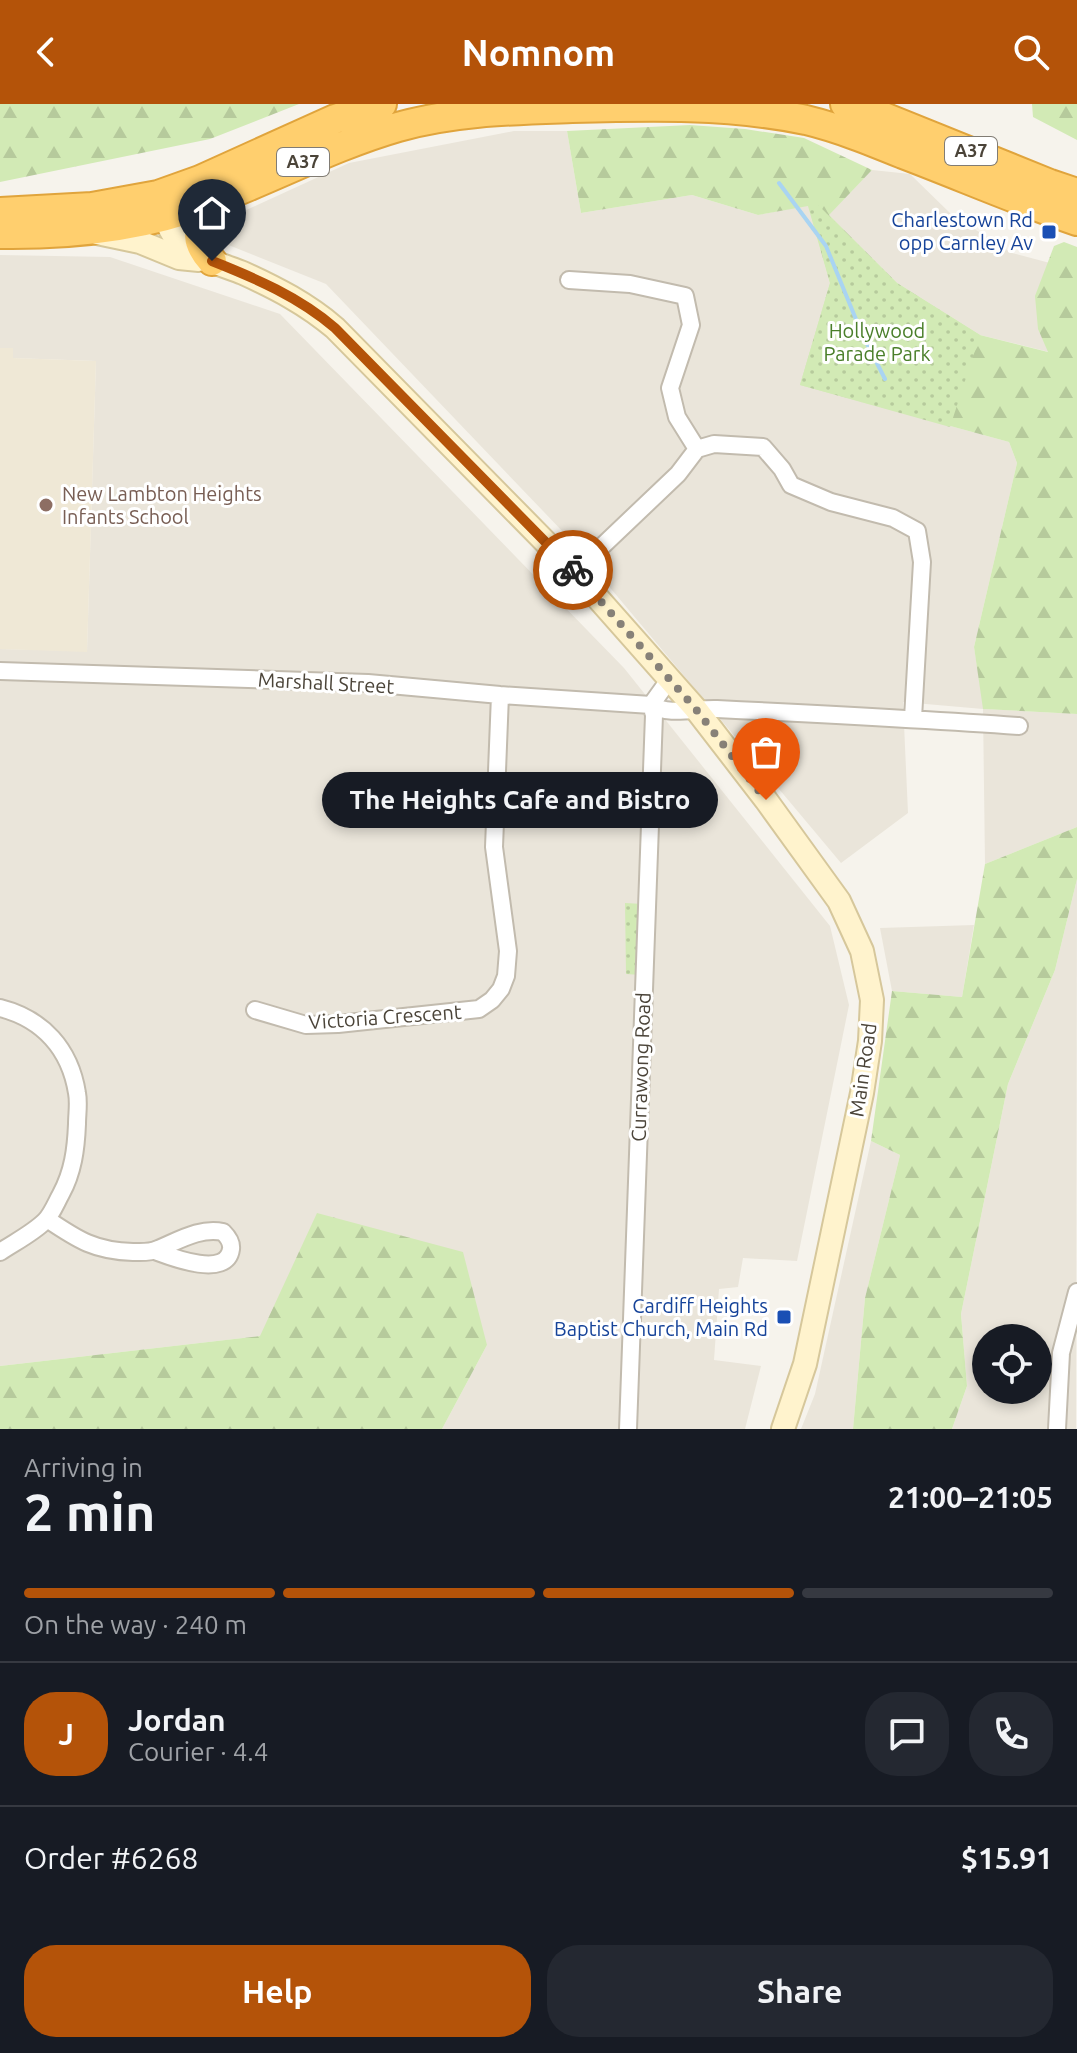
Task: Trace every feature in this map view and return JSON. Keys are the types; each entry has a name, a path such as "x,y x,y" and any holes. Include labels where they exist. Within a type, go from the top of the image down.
{"highway":[{"name":"A37","path":"0,234 82,232 161,206 215,174 335,119 382,104"},
{"name":"A37","path":"0,212 209,203 350,143 400,127 457,116 507,110 702,106 806,120 858,113 1077,193"},
{"name":"A37","path":"858,113 1037,208 1077,221"},
{"path":"209,203 201,220 199,235 201,247 212,261"}],"main road":[{"path":"161,206 177,239 212,261"},
{"path":"82,232 140,242 179,258 212,261"},
{"name":"Main Road","path":"212,261 270,286 313,310 335,328 575,572 695,708 839,901 862,951 872,1000 870,1041 862,1093 805,1364 783,1429"}],"street":[{"path":"569,280 630,284 685,296 691,325 670,388 677,417 697,449"},
{"path":"575,572 678,474 697,449 714,444 763,447 791,485 831,502 893,518 917,531 922,562 913,718"},
{"name":"Marshall Street","path":"0,671 368,683 651,705 660,711 695,708 1019,726"},
{"path":"651,705 669,680"},
{"name":"Victoria Crescent","path":"255,1010 306,1025 338,1024 479,1009 501,989 506,976 508,951 494,847 500,695"},
{"name":"Currawong Road","path":"628,1429 654,715 651,705"},
{"path":"0,1008 34,1021 52,1037 63,1054 77,1092 75,1154 69,1179 47,1219 0,1252"},
{"path":"47,1219 96,1248 118,1252 155,1251"},
{"path":"1057,1429 1061,1353 1077,1292"}],"shaded area":[{"path":"514,131 567,131 581,213 692,195 758,215 808,205 830,283 801,385 1009,442 1017,463 974,647 984,709 1077,714 1077,827 985,864 983,709 903,702 908,813 841,863 565,534 326,284 221,242 220,222 349,163"},
{"path":"872,170 910,174 951,214 1012,253 1065,267 1049,352 980,335 897,283 828,215"},
{"path":"0,255 110,257 280,314 624,668 830,926 849,1005 797,1261 743,1258 738,1287 719,1289 714,1360 761,1366 745,1429 442,1429 487,1345 260,1336 0,1366 0,649 87,651 96,361 12,358 12,348 0,348"},
{"name":"New Lambton Heights Infants School","path":"0,348 13,348 13,358 96,361 87,652 0,649"},
{"path":"1077,879 1076,1429 952,1429 967,1386 961,1314 1008,1084 1055,970"},
{"path":"974,925 962,997 892,991 880,928"},
{"path":"871,1141 900,1155 865,1298 853,1429 801,1429 815,1394"}],"green space":[{"path":"0,104 299,104 210,139 0,182"},
{"path":"1032,104 1077,104 1077,140 1033,117"},
{"path":"690,125 804,138 872,170 829,215 897,283 980,335 1048,352 1038,329 1035,296 1054,246 1064,242 1077,247 1077,714 983,709 974,647 1017,463 1009,442 800,385 830,283 808,206 758,215 692,195 581,213 567,131"},
{"name":"Hollywood Parade Park","path":"813,200 897,283 980,335 950,427 800,385 830,283 808,205"},
{"path":"1077,827 1077,879 1055,970 1008,1084 961,1314 967,1386 952,1429 853,1429 865,1298 900,1155 871,1141 892,991 962,997 985,864"},
{"path":"625,903 643,904 641,975 626,974"},
{"path":"317,1213 463,1252 487,1345 442,1429 0,1429 0,1366 260,1336"}],"waterway":[{"path":"779,183 826,246 862,334 885,379"}],"way so far":[{"path":"573,570 695,708 766,800"}],"place":[{"name":"Charlestown Rd opp Carnley Av","path":"1049,232"},
{"name":"New Lambton Heights Infants School","path":"46,505"},
{"name":"The Heights Cafe and Bistro","path":"766,800"},
{"name":"Cardiff Heights Baptist Church, Main Rd","path":"784,1317"}],"route":[{"path":"212,261 287,295 335,328 573,570"}]}
